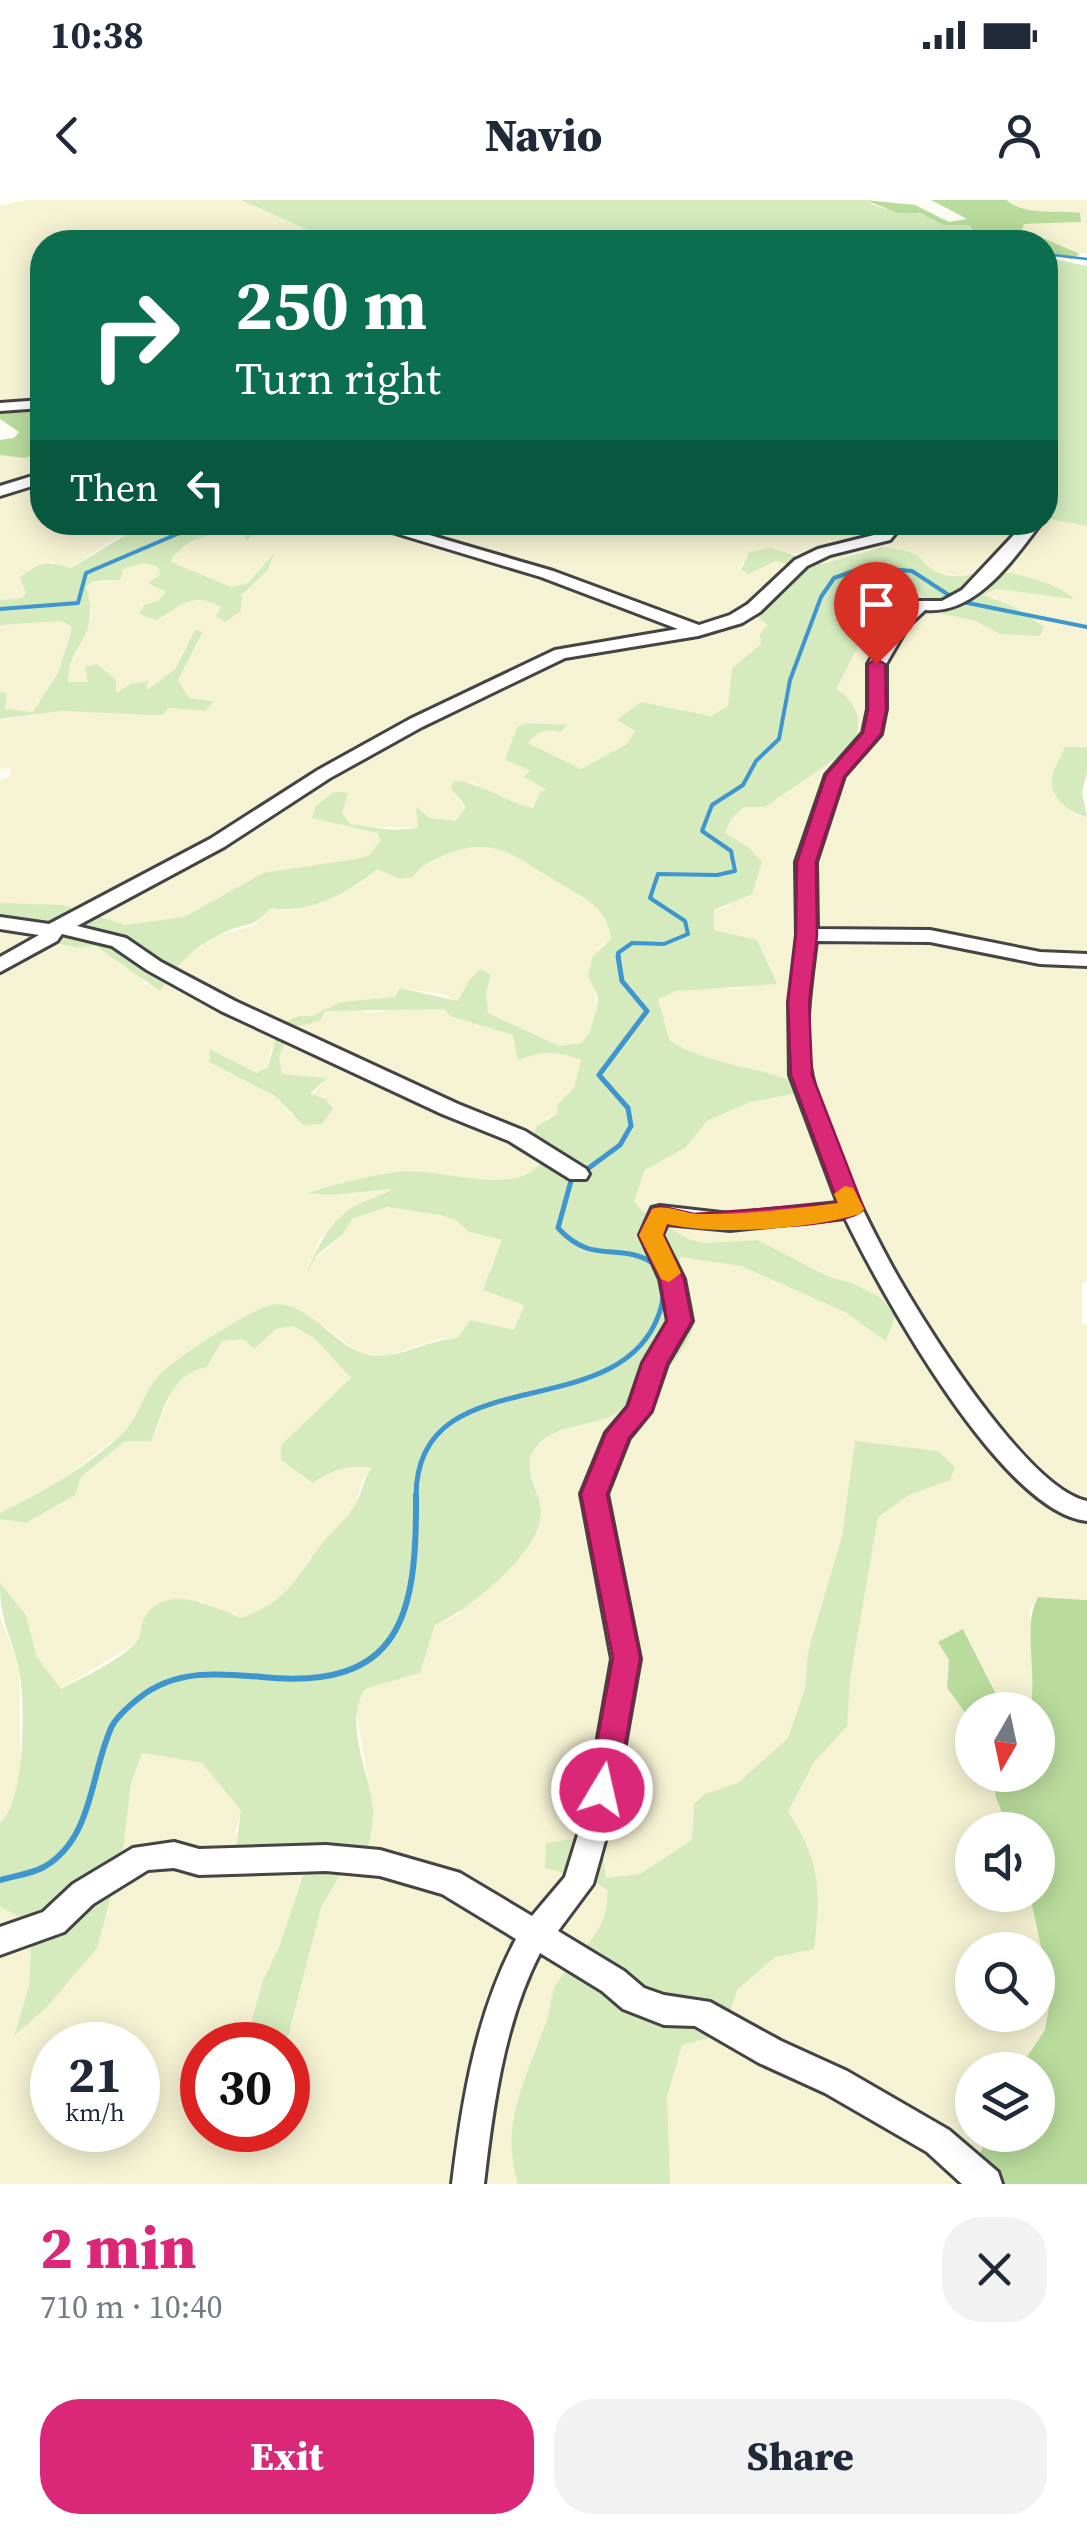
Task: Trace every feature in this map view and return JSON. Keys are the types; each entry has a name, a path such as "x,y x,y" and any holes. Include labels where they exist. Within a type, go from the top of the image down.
{"street":[{"path":"0,408 30,405"},
{"path":"0,491 30,482"},
{"path":"411,535 547,574 698,631"},
{"path":"0,966 50,936 55,929 217,843 324,774 416,723 560,654 698,631 736,620 801,563 824,552 887,535"},
{"path":"1023,535 978,588 946,606 920,605 901,623 876,664 877,710 872,734 836,775 806,862 806,935 799,1002 802,1075 852,1209 879,1264 975,1415 1036,1485 1076,1510 1087,1511"},
{"path":"0,923 118,942 228,1006 517,1136 578,1174"},
{"path":"806,935 876,932 946,938 1056,960 1087,960"},
{"path":"468,2184 478,2108 508,1984 536,1934 578,1884 592,1844 626,1658 594,1494 618,1433 640,1411 655,1363 680,1321 672,1279 651,1235 660,1214 694,1222 852,1209"},
{"path":"0,1941 53,1922 83,1894 143,1857 174,1855 198,1862 326,1858 380,1862 450,1883 612,1981 634,1999 664,2010 699,2012 770,2052 836,2082 938,2141 986,2184"}],"shaded area":[{"path":"27,200 241,200 307,230 30,230 30,408 0,412 0,206"},
{"path":"1006,200 1087,200 1087,253 1058,245 1058,230 1022,229 1024,224 1080,222 1080,213 1013,206"},
{"path":"0,455 30,456 30,535 126,535 71,568 52,562 22,598 0,600"},
{"path":"1058,520 1087,526 1087,747 1080,746 1062,755 1052,775 1052,785 1074,814 1087,818 1087,1280 1082,1284 1082,1325 1087,1324 1087,1600 1038,1597 1030,1610 1035,1692 995,1692 964,1629 949,1660 947,1688 955,1699 955,1792 995,1792 1002,1812 955,1812 955,1912 1034,1912 1038,1932 955,1932 955,2032 1044,2032 1030,2052 955,2052 955,2152 981,2152 967,2184 0,2184 0,1907 38,1925 31,1948 29,1986 15,2034 123,1851 131,1783 142,1753 202,1763 242,1810 235,1833 307,1863 251,2022 180,2022 180,2152 310,2152 310,2022 292,2022 321,1908 344,1868 366,1857 373,1809 355,1704 364,1689 420,1673 435,1625 456,1616 542,1514 530,1466 532,1453 548,1435 615,1413 695,1312 679,1270 680,1256 741,1266 845,1312 887,1340 896,1316 880,1297 829,1277 758,1240 704,1243 688,1239 641,1211 634,1201 645,1170 685,1148 707,1121 795,1082 739,1065 706,1060 670,1041 658,998 676,991 713,986 738,989 769,972 757,940 713,930 714,910 730,906 748,847 725,834 731,819 744,807 832,762 836,689 860,641 839,617 839,610 873,587 894,583 917,590 944,614 1040,636 1043,627 1016,607 982,595 995,589 1071,598 1043,581 998,572 982,572 968,578 933,571 906,550 870,549 822,564 795,553 742,562 741,570 747,574 776,561 800,567 756,615 769,625 762,643 732,668 729,706 711,716 641,702 618,720 636,732 627,744 581,769 528,743 537,733 566,725 527,723 517,728 505,760 531,770 525,777 550,791 533,808 509,803 471,781 456,797 466,807 456,821 430,818 417,808 418,828 356,826 378,833 380,841 369,855 337,864 263,873 184,917 125,925 111,923 98,913 0,903 0,780 10,776 11,768 0,769 0,720 62,711 150,715 168,708 205,711 213,700 189,698 178,680 203,633 187,644 175,669 146,691 148,682 115,693 116,680 105,672 88,683 68,683 68,672 92,616 86,586 94,581 109,582 123,569 145,563 158,567 160,575 149,583 167,592 158,601 156,620 191,599 203,597 241,611 242,596 267,571 263,565 248,583 231,587 171,563 179,550 205,535 243,535 246,540 250,535 1058,535"},
{"path":"60,621 71,626 71,632 58,673 42,701 33,713 4,709 6,694 0,692 0,625"},
{"path":"466,845 491,847 524,858 591,902 610,923 611,940 599,947 593,983 597,1007 589,1035 581,1043 559,1046 488,1013 486,992 491,976 470,979 458,1002 445,995 401,988 395,997 380,1001 341,1002 345,1008 375,1013 398,1008 444,1009 452,1017 513,1035 518,1061 532,1053 565,1053 581,1059 574,1088 558,1105 558,1113 545,1119 546,1157 539,1168 515,1178 487,1181 397,1172 310,1192 331,1195 396,1189 340,1217 320,1239 311,1263 343,1234 352,1219 387,1207 440,1215 456,1220 469,1232 503,1240 489,1271 524,1305 514,1330 470,1320 459,1338 442,1338 383,1357 359,1353 325,1327 280,1304 180,1359 158,1376 126,1431 48,1490 0,1513 0,930 76,948 96,946 140,974 146,985 171,974 178,962 219,935 255,925 271,908 287,911 315,903 359,885 377,869 399,879","holes":["324,1011 320,1021 291,1028 279,1057 282,1074 326,1079 293,1117 275,1096 209,1062 211,1049 257,1074 268,1067 271,1049 299,1016"]},
{"path":"293,1326 314,1338 351,1378 281,1445 313,1483 330,1472 354,1466 373,1468 363,1479 356,1503 299,1580 285,1596 264,1610 240,1618 200,1601 146,1614 137,1643 60,1689 37,1657 26,1615 0,1583 0,1519 26,1523 126,1441 151,1441 175,1384 189,1370 207,1367 222,1341 243,1339 254,1349 276,1329"},
{"path":"0,1616 19,1668 21,1780 8,1817 0,1823"}],"green space":[{"path":"241,200 865,200 886,209 970,225 972,230 307,230"},
{"path":"865,200 915,205 949,222 967,219 931,200 1006,200 1032,210 1080,213 1081,222 1024,224 1024,230 972,230 970,225 944,225 920,213 898,213"},
{"path":"1058,245 1080,254 1071,259 1058,256"},
{"path":"1058,260 1087,266 1087,526 1058,520"},
{"path":"30,408 30,456 0,455 0,440 14,438 19,432 0,419 0,412"},
{"path":"125,535 210,535 183,547 171,562 231,587 248,583 275,552 267,571 242,595 241,611 225,622 216,616 221,607 202,600 181,605 156,620 139,614 144,605 158,601 166,592 148,583 160,575 158,567 145,563 123,569 120,580 94,581 86,586 90,618 69,669 68,682 88,682 85,667 97,664 116,680 116,693 131,684 148,681 147,690 175,669 195,630 203,632 178,680 189,698 214,701 205,711 168,708 163,715 150,715 62,711 0,719 0,692 7,694 5,709 33,712 58,673 71,626 60,621 0,625 0,600 22,598 26,593 20,577 33,568 56,564 71,568"},
{"path":"881,547 910,552 934,571 945,574 1018,575 1057,587 1073,599 996,589 983,595 1015,607 1044,627 1040,636 1000,634 976,621 943,614 917,590 894,583 873,587 840,610 839,618 861,641 836,689 850,701 857,715 851,748 765,807 744,807 731,819 725,833 748,847 762,862 752,894 714,910 714,930 757,940 777,984 676,991 658,999 670,1041 700,1055 795,1082 794,1094 750,1102 707,1121 685,1148 645,1170 634,1201 642,1211 688,1239 704,1243 758,1240 829,1277 880,1297 896,1316 886,1341 845,1312 741,1266 680,1257 694,1323 674,1361 650,1387 615,1414 560,1431 540,1443 530,1459 541,1511 530,1544 501,1578 435,1625 420,1673 365,1689 356,1717 373,1808 366,1857 344,1868 321,1908 292,2022 251,2022 307,1864 275,1876 234,1863 241,1810 202,1763 142,1753 131,1783 123,1851 97,1948 46,2008 14,2036 29,1986 31,1948 38,1926 0,1907 0,1823 15,1794 23,1723 21,1680 3,1616 0,1583 26,1615 37,1657 61,1689 128,1650 137,1641 146,1615 166,1600 192,1600 241,1618 269,1605 295,1581 348,1514 372,1468 341,1469 313,1483 281,1460 281,1445 351,1378 314,1338 293,1326 276,1329 254,1349 243,1339 222,1341 207,1367 176,1385 151,1441 126,1441 81,1477 75,1495 26,1523 0,1519 0,1513 94,1457 128,1428 154,1382 168,1367 216,1334 266,1307 288,1305 352,1348 374,1356 458,1338 470,1320 514,1330 524,1305 483,1290 502,1240 469,1232 456,1220 440,1215 387,1207 352,1219 343,1234 317,1255 307,1272 338,1219 355,1206 393,1189 331,1195 307,1193 398,1172 498,1180 533,1170 546,1157 543,1144 534,1135 536,1127 558,1113 557,1105 574,1088 581,1060 549,1053 518,1061 513,1035 452,1017 444,1009 325,1011 320,1021 291,1028 279,1057 282,1074 327,1078 310,1094 325,1099 333,1109 322,1124 303,1125 275,1096 209,1062 210,1049 257,1073 268,1067 280,1024 299,1016 312,1016 341,1002 395,997 400,988 458,1001 470,979 481,969 491,975 486,992 488,1013 559,1046 581,1043 589,1034 597,1007 598,997 588,976 593,956 611,939 605,919 592,904 515,856 490,847 461,849 422,867 412,877 399,879 377,869 327,900 298,908 271,908 253,923 203,944 180,964 160,991 96,946 77,948 0,930 0,903 63,905 125,925 184,917 263,873 369,855 380,841 378,833 312,818 316,806 334,792 348,793 342,813 350,824 392,830 418,828 416,807 430,818 456,821 466,807 451,788 454,781 533,808 540,792 547,790 524,777 530,770 505,760 517,727 527,723 567,725 561,732 539,733 528,743 581,769 627,744 635,731 617,720 641,702 711,716 728,706 732,668 761,644 760,634 768,625 755,615 799,567 776,561 748,574 741,570 749,552 771,548 822,564"},
{"path":"1064,747 1087,747 1082,792 1087,817 1068,808 1054,792 1052,777"},
{"path":"855,1441 938,1451 955,1467 950,1480 909,1495 878,1517 850,1679 847,1726 814,1762 788,1811 807,1846 816,1877 814,1949 775,1957 737,1990 723,2034 682,2045 667,2097 670,2184 518,2184 512,2141 524,2081 555,1987 598,1929 607,1905 607,1890 594,1881 545,1868 546,1843 588,1833 587,1797 609,1730 602,1846 606,1878 640,1874 692,1840 694,1804 705,1794 738,1783 788,1738 805,1689 808,1652 842,1536"},
{"path":"1038,1597 1087,1600 1087,2184 967,2184 981,2152 1055,2152 1055,2052 1030,2052 1044,2032 1055,2032 1055,1932 1038,1932 1034,1912 1055,1912 1055,1812 1002,1812 995,1792 1055,1792 1055,1692 1032,1692 1033,1608"},
{"path":"963,1629 995,1692 955,1692 955,1699 947,1688 949,1660 938,1642"}],"waterway":[{"path":"1058,256 1087,259"},
{"path":"0,609 78,603 86,573 175,535"},
{"path":"619,958 618,953 632,943 664,944 688,934 685,921 650,898 658,874 717,875 735,871 731,851 702,831 712,805 743,785 756,761 779,739 790,680 821,597 834,578 865,567 912,571 958,601 1087,627"},
{"path":"416,1498 424,1454 448,1425 482,1407 604,1371 637,1349 659,1314 663,1288 653,1263 583,1246 558,1228 571,1181 620,1145 631,1126 628,1108 599,1075 647,1011 622,981 618,956"},
{"path":"0,1880 44,1867 73,1839 112,1726 128,1707 153,1689 198,1675 309,1678 345,1671 373,1657 392,1636 405,1609 412,1576 416,1495"}],"slow traffic":[{"path":"669,1273 651,1235 660,1214 694,1222 790,1217 852,1209 845,1194"}],"route":[{"path":"602,1790 626,1658 594,1494 618,1433 640,1411 655,1363 680,1321 672,1279 651,1235 660,1214 694,1222 852,1209 802,1075 799,1002 806,935 806,862 816,825 829,798 828,790 872,734 877,710 876,664"}]}
